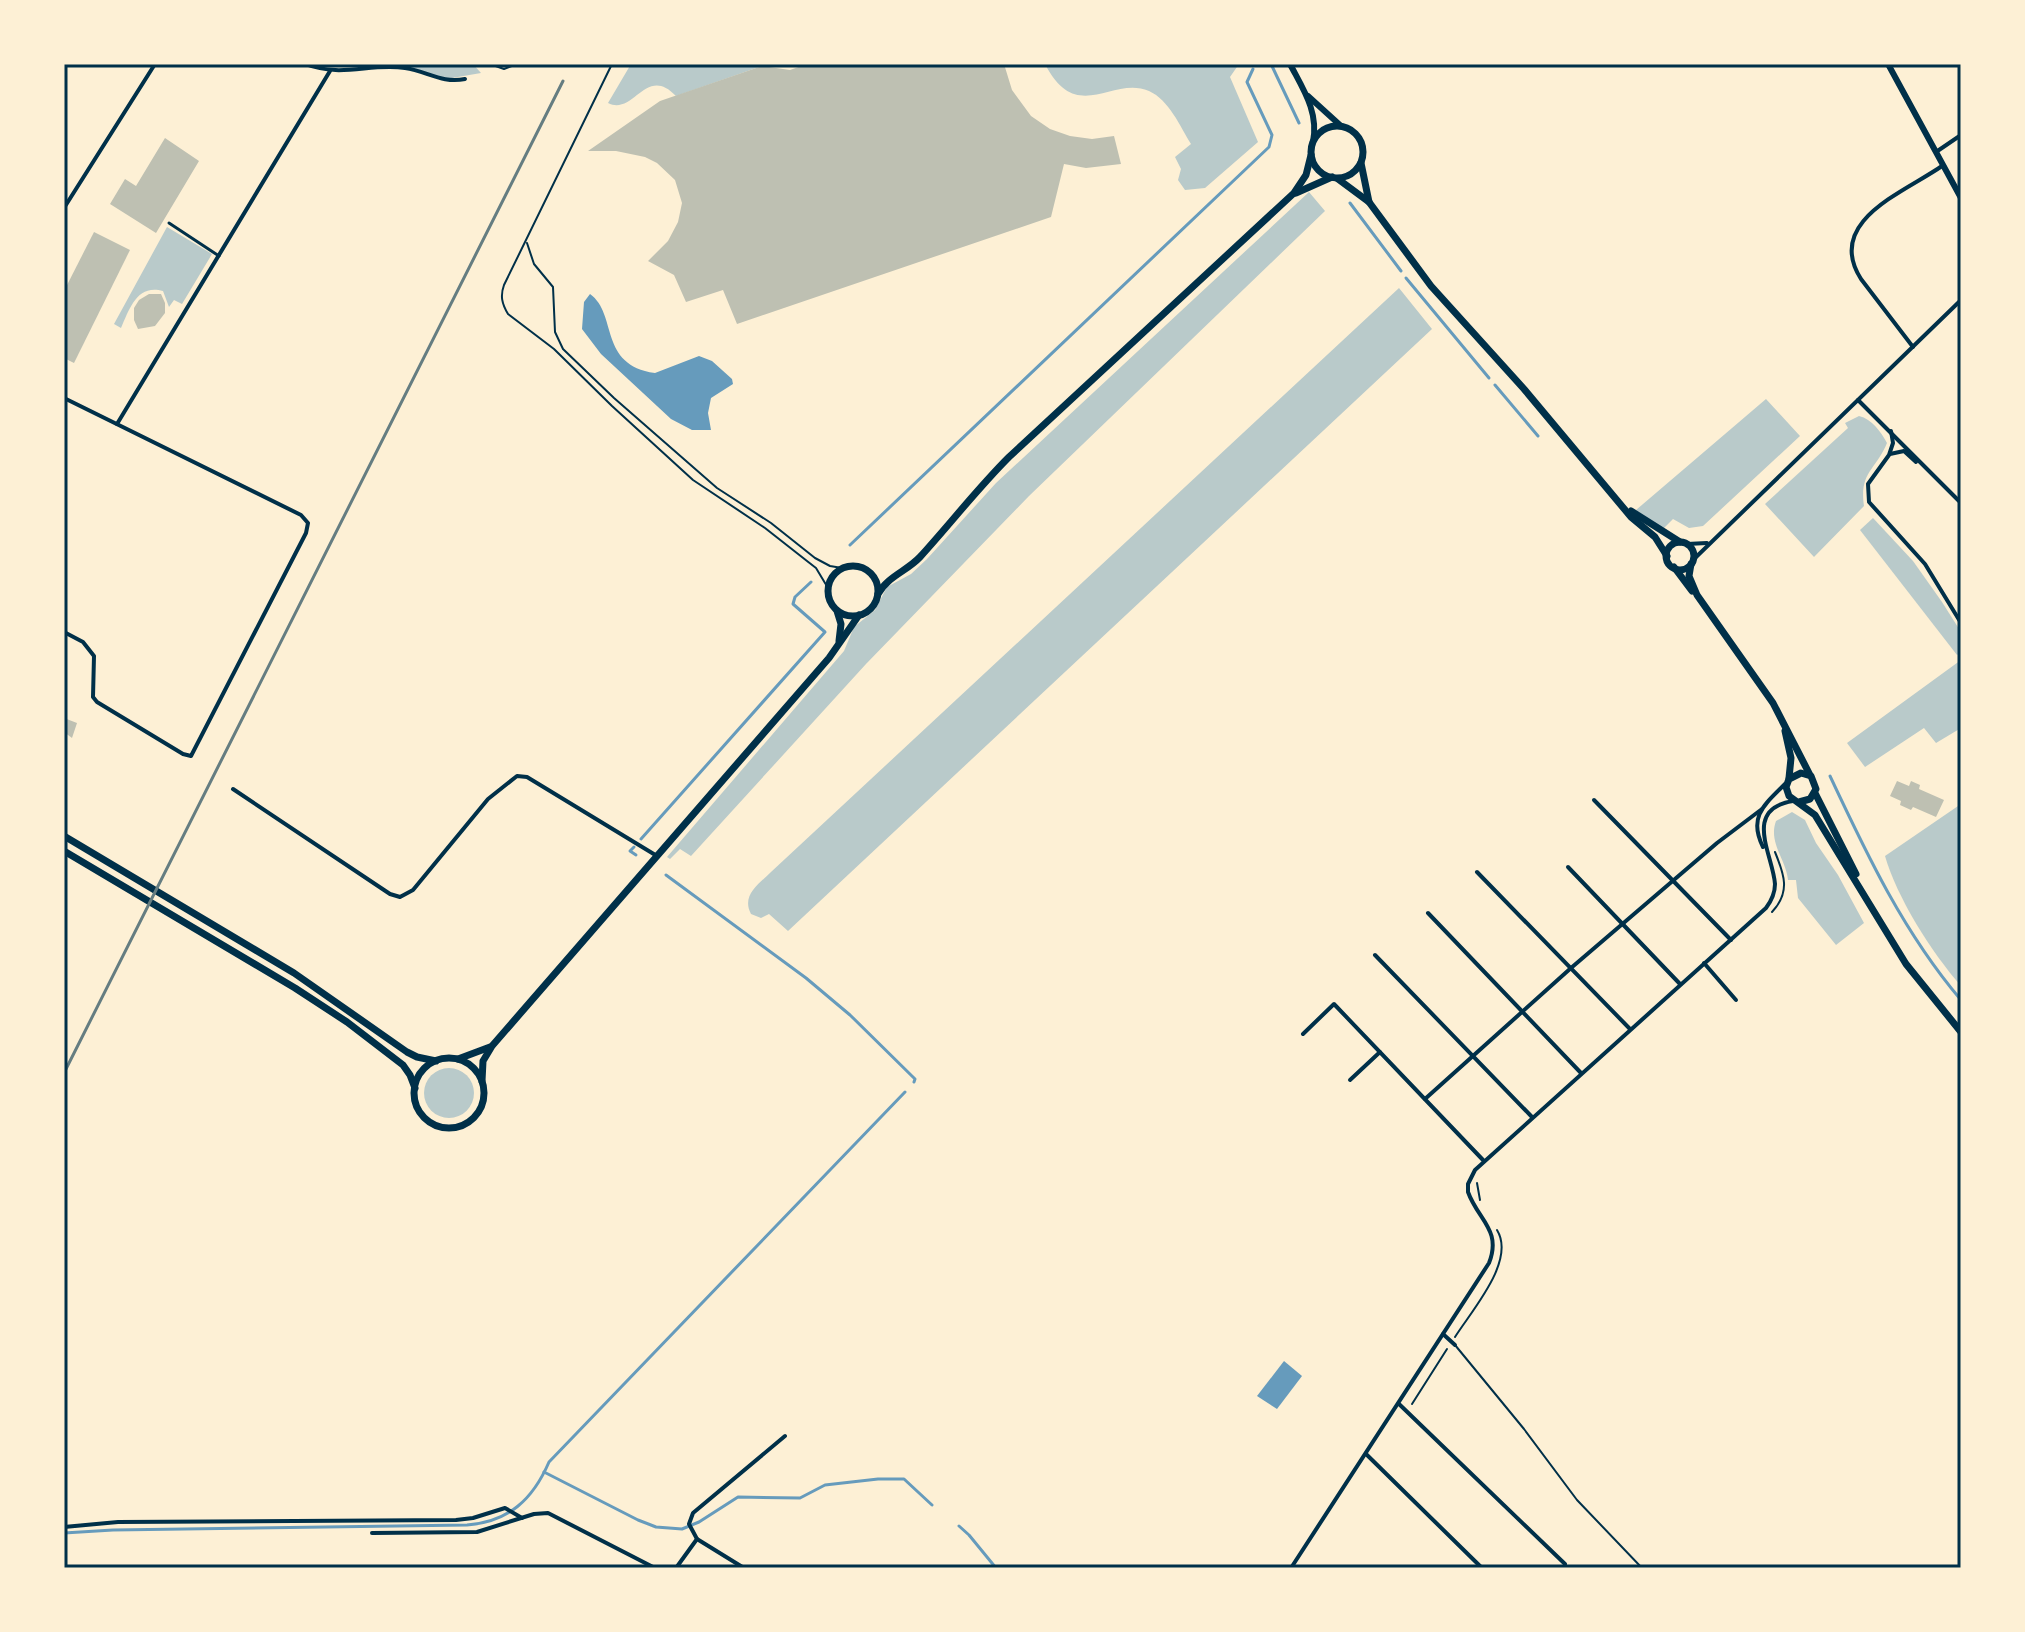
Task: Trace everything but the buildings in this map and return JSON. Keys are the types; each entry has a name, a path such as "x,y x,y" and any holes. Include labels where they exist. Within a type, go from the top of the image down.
{"main road":[{"path":"64,851 330,1010 381,1047 403,1065 415,1088 417,1107 425,1119 438,1126 455,1128 470,1122 479,1112 484,1098 483,1061 492,1046 835,651 859,615 871,608 883,586 920,558 981,485 1009,457 1294,193 1306,175 1313,142 1322,130 1341,126 1360,139 1363,151 1361,163 1369,202"},
{"path":"1311,155 1318,169 1369,202 1431,286 1622,506 1655,537 1682,581 1697,595 1783,721 1815,783 1815,793 1850,860 1860,887"},
{"path":"1294,193 1334,177 1351,174 1361,163"},
{"path":"1622,506 1694,552 1689,576 1697,595"},
{"path":"1667,556 1671,546 1684,543"},
{"path":"1674,567 1683,569 1692,562"},
{"path":"859,615 848,615 831,601 828,588 833,577 842,568 855,566 887,575 899,573"},
{"path":"869,571 877,583 878,594"},
{"path":"835,651 841,631 837,609"},
{"path":"1783,721 1791,758 1787,794 1808,808 1820,823 1906,964 1961,1032"},
{"path":"1788,781 1799,773 1811,776"},
{"path":"1798,802 1809,800 1815,793"},
{"path":"64,836 271,959 417,1057 436,1061 458,1059 492,1046"},
{"path":"458,1059 472,1067 482,1081"},
{"path":"415,1088 422,1072 436,1061"}],"street":[{"path":"64,208 155,64"},
{"path":"305,64 330,71 405,68 445,81 465,79"},
{"path":"1290,64 1315,119 1313,142"},
{"path":"1888,64 1961,198"},
{"path":"117,424 330,71"},
{"path":"1305,93 1341,126"},
{"path":"1936,152 1961,135"},
{"path":"1913,347 1855,269 1851,248 1858,227 1872,211 1943,166"},
{"path":"169,223 219,256"},
{"path":"1692,562 1709,542 1961,300"},
{"path":"64,398 307,520 306,533 191,756 97,702 93,697 94,656 83,642 64,632"},
{"path":"1858,400 1961,503"},
{"path":"1891,431 1893,443 1889,455 1868,484 1869,502 1925,564 1961,623"},
{"path":"1889,455 1904,451 1922,465"},
{"path":"1684,543 1709,542"},
{"path":"233,789 390,894 400,897 413,890 488,799 517,776 527,777 657,856"},
{"path":"1425,1099 1571,968 1717,843 1762,809 1788,781"},
{"path":"1594,800 1731,940"},
{"path":"1291,1568 1483,1273 1494,1249 1492,1235 1468,1192 1471,1176 1484,1160 1771,902 1774,881 1763,832 1768,816 1781,804 1798,802"},
{"path":"1762,809 1756,831 1767,855"},
{"path":"1568,867 1680,984"},
{"path":"1477,872 1630,1029"},
{"path":"1428,913 1581,1073"},
{"path":"1375,955 1532,1117"},
{"path":"1704,963 1736,1000"},
{"path":"1303,1034 1334,1004 1484,1160"},
{"path":"1350,1080 1380,1052"},
{"path":"1443,1334 1452,1345"},
{"path":"1399,1404 1565,1564"},
{"path":"744,1568 697,1539 689,1524 693,1513 785,1436"},
{"path":"1366,1454 1482,1568"},
{"path":"64,1527 118,1522 456,1520 473,1518 496,1509 511,1510 520,1517"},
{"path":"372,1533 477,1532 541,1513 554,1516 655,1568"},
{"path":"676,1568 697,1539"}],"lane":[{"path":"490,64 504,69 517,64"},
{"path":"612,64 501,292 504,307 508,314 554,349 693,480 765,528 816,568 828,588"},
{"path":"527,240 534,264 553,287 553,322 563,349 717,488 771,523 815,558 842,568"},
{"path":"1452,1345 1524,1429 1577,1500 1642,1568"}],"path":[{"path":"1767,917 1782,898 1785,886 1772,843"},
{"path":"1477,1180 1477,1195 1484,1208"},
{"path":"1455,1337 1499,1266 1502,1238 1496,1228"},
{"path":"1411,1405 1452,1345"}],"shaded area":[{"path":"473,64 481,73 446,79 407,66"},
{"path":"631,64 762,66 676,96 656,85 625,103 608,103"},
{"path":"1045,64 1239,64 1230,77 1258,142 1205,188 1185,190 1178,180 1181,169 1175,157 1191,144 1173,114 1156,95 1135,88 1082,96 1057,82"},
{"path":"1309,192 1325,211 1029,496 866,664 691,856 680,849 670,859 667,857 844,651 854,627 875,610 887,587 911,574 996,483"},
{"path":"167,227 212,254 182,304 174,300 169,307 163,291 147,291 136,299 121,328 114,324"},
{"path":"1399,288 1432,329 788,931 769,914 761,918 751,914 748,901 761,881"},
{"path":"1766,399 1800,436 1703,526 1689,528 1673,519 1663,529 1636,510"},
{"path":"1859,416 1872,423 1887,443 1866,478 1864,506 1814,557 1765,504 1848,428 1845,423"},
{"path":"1873,518 1913,561 1961,632 1961,652 1957,655 1860,530"},
{"path":"1961,660 1961,728 1936,743 1924,728 1865,767 1847,743"},
{"path":"1961,804 1961,986 1917,924 1885,856"},
{"path":"1792,812 1805,820 1864,923 1836,945 1798,898 1796,880 1788,880 1776,844 1776,821"},
{"path":"449,1068 467,1075 474,1093 467,1111 449,1118 431,1111 424,1093 431,1075"}],"water":[{"path":"590,294 604,314 617,350 637,368 655,373 699,356 712,361 732,379 733,384 711,398 708,413 711,430 692,430 671,419 601,354 582,329 584,302"},
{"path":"1284,1361 1302,1376 1277,1409 1257,1396"}],"waterway":[{"path":"1271,64 1299,123"},
{"path":"850,545 1269,147 1272,135 1247,82 1253,69"},
{"path":"1350,203 1401,271"},
{"path":"1406,278 1489,378"},
{"path":"1495,385 1538,436"},
{"path":"641,839 825,632 793,604 795,597 811,582"},
{"path":"1830,776 1904,921 1961,1000"},
{"path":"634,847 630,851 636,855"},
{"path":"666,875 806,978 850,1015 915,1079 914,1082"},
{"path":"64,1533 467,1525 507,1514 527,1497 549,1462 905,1092"},
{"path":"544,1472 656,1527 682,1529 738,1497 800,1498 825,1485 878,1479 904,1479 932,1505"},
{"path":"959,1526 996,1568"}],"railway":[{"path":"64,1073 563,81"}]}
